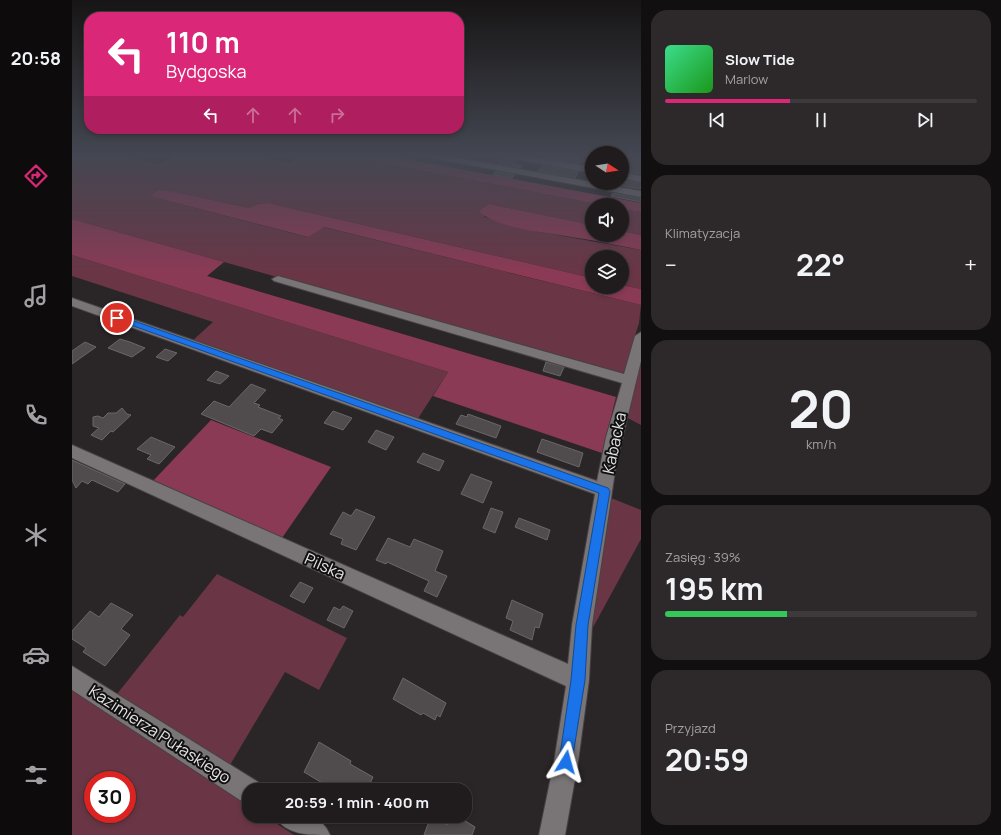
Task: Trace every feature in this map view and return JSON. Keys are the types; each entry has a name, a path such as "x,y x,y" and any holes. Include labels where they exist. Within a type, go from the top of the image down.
{"street":[{"path":"278,279 629,380"},
{"path":"72,302 605,491"},
{"name":"Kabacka","path":"552,835 566,762 578,680 582,625 614,437 641,336"},
{"name":"Pilska","path":"72,451 578,680"},
{"name":"Kazimierza Pułaskiego","path":"72,677 242,786"},
{"path":"299,823 317,835"}],"shaded area":[{"path":"72,195 152,195 153,197 307,237 323,227 585,291 585,294 596,294 641,305 639,323 623,375 72,219"},
{"path":"152,195 190,195 249,208 258,204 268,203 585,276 585,291 324,227 308,237 153,197"},
{"path":"190,195 550,195 585,202 585,224 489,204 484,217 534,231 585,240 585,242 596,242 641,250 641,289 629,286 629,250 585,250 585,276 268,203 258,204 249,208"},
{"path":"550,195 598,195 614,198 585,198 585,202"},
{"path":"629,201 641,203 641,212 629,210"},
{"path":"489,204 585,224 585,240 511,226 487,217 479,211"},
{"path":"629,210 641,212 641,235 629,232"},
{"path":"72,219 224,262 207,276 616,397 602,453 433,396 448,372 72,255"},
{"path":"629,232 641,235 641,250 599,242 629,242"},
{"path":"72,255 448,372 417,420 191,342 213,322 72,276"},
{"path":"629,286 641,289 641,305 596,294 629,294"},
{"path":"641,366 641,425 624,416"},
{"path":"211,420 331,467 282,538 151,483"},
{"path":"611,498 641,510 641,539 590,633"},
{"path":"217,574 347,638 319,690 285,672 230,765 117,694 180,615 183,617"},
{"path":"72,690 242,800 242,823 276,823 294,835 72,835"}],"building":[{"path":"624,195 641,198 641,202 629,200 629,198 611,196"},
{"path":"120,339 145,348 132,357 108,348"},
{"path":"85,342 96,347 72,364 72,351"},
{"path":"165,349 177,353 168,361 156,357"},
{"path":"546,362 564,367 560,376 543,371"},
{"path":"216,371 229,376 220,384 207,380"},
{"path":"251,384 266,390 254,403 260,405 258,407 281,416 278,418 283,420 272,433 261,429 254,436 201,414 214,401 229,407"},
{"path":"122,408 127,414 131,415 113,432 111,431 102,440 91,435 99,428 93,426 93,417 98,416 103,418 108,413 116,413"},
{"path":"333,411 352,418 343,430 324,423"},
{"path":"468,414 501,426 496,438 456,424 461,415 467,417"},
{"path":"376,430 394,437 386,450 368,442"},
{"path":"151,437 175,447 159,464 147,459 151,455 137,449"},
{"path":"542,439 583,453 579,467 537,452"},
{"path":"423,453 444,461 439,471 417,462"},
{"path":"72,460 125,484 118,492 92,480 88,484 82,481 76,488 72,480"},
{"path":"471,474 492,482 483,503 461,494"},
{"path":"491,508 503,512 495,533 483,528"},
{"path":"356,509 375,517 356,550 341,544 343,539 330,534 343,512 351,516"},
{"path":"519,518 550,530 547,540 515,527"},
{"path":"388,538 410,547 414,539 443,551 435,571 447,576 437,597 424,591 429,581 387,562 386,564 376,560"},
{"path":"300,582 313,588 304,603 290,596"},
{"path":"512,600 543,614 539,628 535,627 532,640 510,630 513,621 506,618"},
{"path":"111,603 133,615 121,629 130,635 105,666 83,652 86,648 72,639 72,631 90,611 99,617"},
{"path":"343,606 353,611 344,628 327,620 334,607 340,610"},
{"path":"403,678 446,703 440,717 437,715 435,720 423,713 421,715 393,699"},
{"path":"319,742 351,761 350,764 373,777 370,783 322,783 304,772"},
{"path":"428,823 443,823 447,825 448,823 468,823 475,827 472,835 424,835"}],"route":[{"path":"117,318 605,491 582,625 578,680 566,762"}]}
